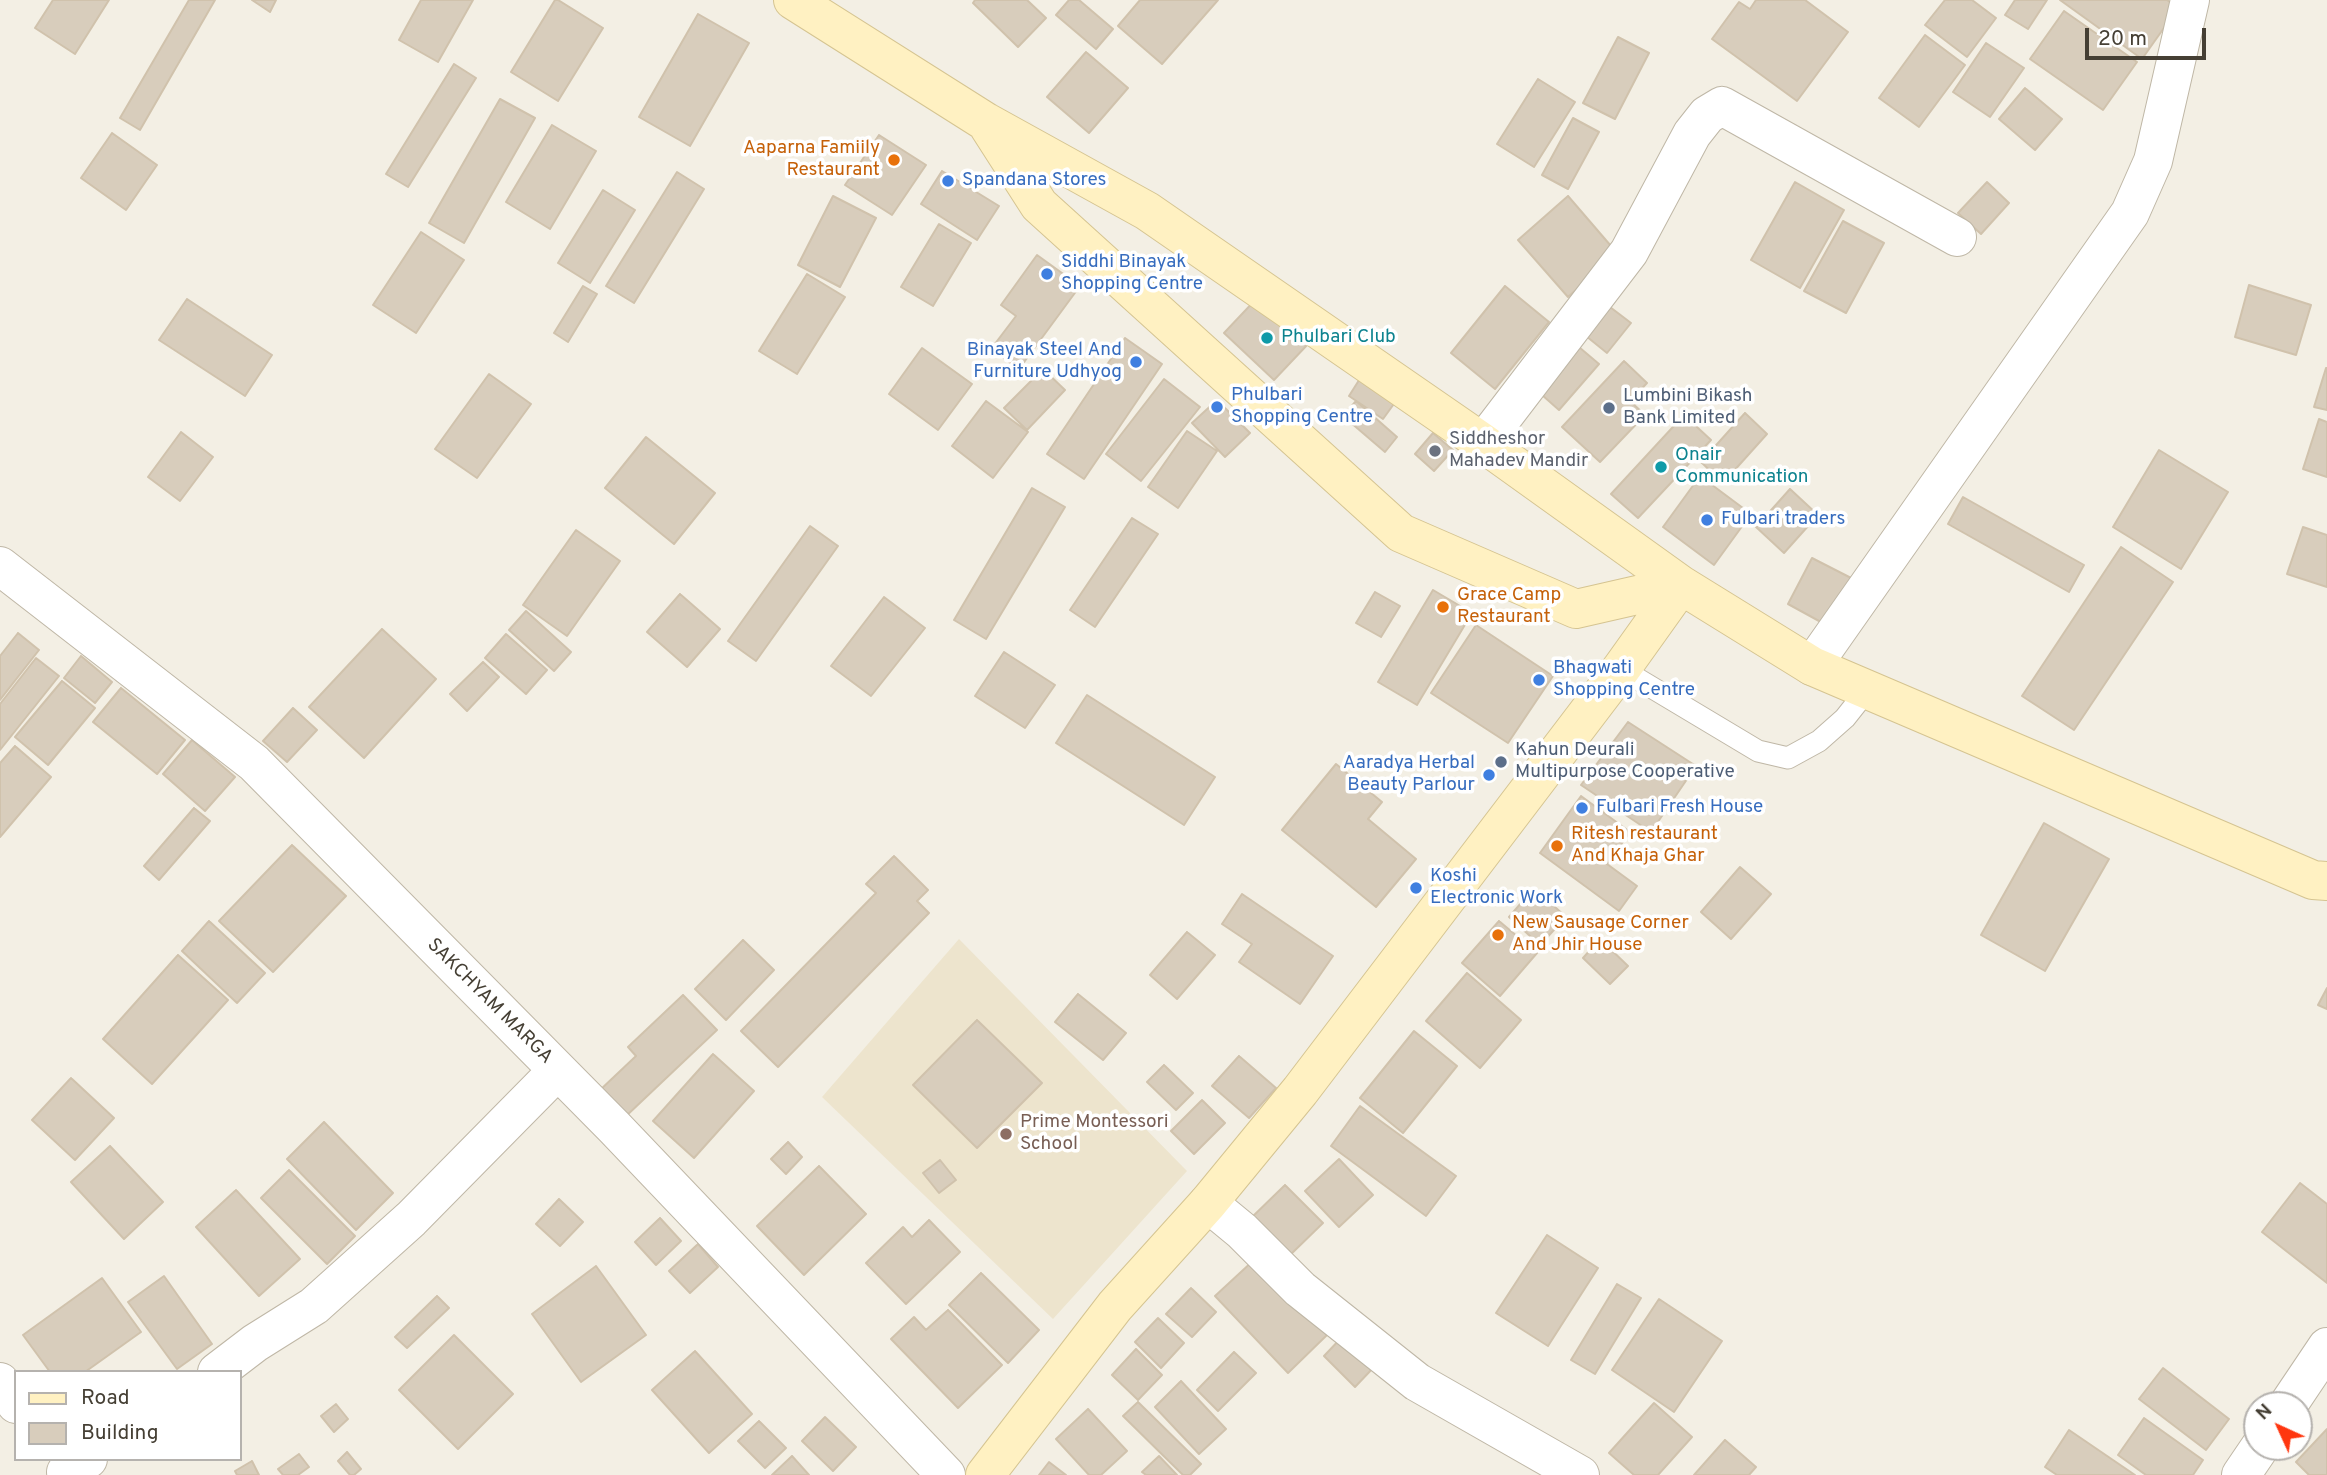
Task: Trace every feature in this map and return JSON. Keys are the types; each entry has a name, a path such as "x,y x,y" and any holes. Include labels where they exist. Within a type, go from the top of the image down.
{"main road":[{"path":"793,0 986,122 1147,211 1483,443 1681,585 1812,666 2313,880 2327,881"},
{"path":"986,122 1039,205 1401,533 1576,609 1681,585"},
{"path":"985,1475 1115,1306 1208,1203 1300,1091 1621,669 1681,585"}],"street":[{"path":"1812,666 2130,213 2152,161 2190,0"},
{"path":"1483,443 1629,251 1692,134 1707,115 1722,106 1957,237"},
{"name":"SAKCHYAM MARGA","path":"0,566 254,762 614,1127 946,1475"},
{"path":"220,1370 255,1343 314,1306 411,1219 557,1070"},
{"path":"1208,1203 1242,1231 1300,1289 1417,1382 1580,1475"},
{"path":"2297,1391 2327,1347"},
{"path":"0,1382 14,1401"}],"lane":[{"path":"1621,669 1758,751 1788,758 1819,741 1845,718 1868,689"}],"shaded area":[{"name":"Prime Montessori School","path":"959,939 1187,1171 1053,1319 822,1097"}],"building":[{"path":"53,0 109,0 75,54 35,28"},
{"path":"189,0 215,0 140,130 120,118"},
{"path":"252,0 276,0 270,12"},
{"path":"421,0 473,0 438,62 399,40"},
{"path":"555,0 603,28 558,101 511,72"},
{"path":"975,0 1027,0 1046,18 1018,47 973,3"},
{"path":"1069,0 1079,0 1113,29 1096,49 1056,15"},
{"path":"1140,0 1218,0 1162,64 1118,26"},
{"path":"1756,0 1805,0 1848,32 1797,101 1712,39 1739,2 1750,9"},
{"path":"1945,0 1972,0 1996,18 1967,57 1925,25"},
{"path":"2015,0 2047,0 2028,29 2005,15"},
{"path":"2060,0 2167,0 2178,8 2142,59"},
{"path":"2064,11 2137,62 2103,110 2030,59"},
{"path":"698,14 749,43 690,146 639,117"},
{"path":"1925,35 1965,65 1919,127 1879,98"},
{"path":"1618,37 1649,53 1615,119 1583,103"},
{"path":"1986,43 2024,68 1990,117 1953,92"},
{"path":"1086,52 1128,88 1089,133 1047,97"},
{"path":"454,64 476,78 408,187 386,174"},
{"path":"1538,79 1575,102 1534,167 1497,144"},
{"path":"2025,88 2062,119 2035,150 1999,119"},
{"path":"500,99 535,118 464,243 429,223"},
{"path":"1573,118 1599,132 1568,189 1542,175"},
{"path":"552,125 596,151 550,229 506,202"},
{"path":"112,133 157,165 126,210 81,178"},
{"path":"879,135 926,165 892,215 845,185"},
{"path":"942,171 999,206 977,240 921,204"},
{"path":"677,172 704,189 634,303 606,286"},
{"path":"1795,182 1844,210 1800,288 1751,260"},
{"path":"1987,182 2009,203 1981,234 1958,213"},
{"path":"603,190 635,210 590,283 558,263"},
{"path":"833,196 876,218 840,287 798,265"},
{"path":"1568,196 1617,253 1568,297 1518,240"},
{"path":"1843,221 1884,243 1846,313 1804,291"},
{"path":"939,224 971,243 933,306 901,287"},
{"path":"421,232 464,260 416,333 373,305"},
{"path":"1037,255 1080,286 1019,369 991,349 1016,316 1001,305"},
{"path":"807,274 845,297 797,374 759,351"},
{"path":"2249,285 2311,305 2296,355 2235,337"},
{"path":"583,286 597,294 568,342 554,333"},
{"path":"1505,286 1549,322 1495,389 1451,353"},
{"name":"Phulbari Club","path":"1259,296 1309,343 1274,380 1224,333"},
{"path":"187,299 272,355 245,396 159,340"},
{"path":"1610,307 1631,323 1607,353 1586,336"},
{"path":"1125,338 1162,364 1084,479 1047,454"},
{"path":"1573,342 1599,364 1559,410 1533,387"},
{"path":"922,348 972,384 938,430 889,394"},
{"name":"Lumbini Bikash Bank Limited","path":"1624,361 1647,383 1630,401 1645,415 1600,462 1562,427"},
{"path":"2327,368 2327,410 2314,407"},
{"path":"1043,369 1065,390 1027,430 1004,408"},
{"path":"489,374 531,404 477,478 435,449"},
{"path":"1361,377 1396,401 1383,419 1349,396"},
{"path":"1164,379 1200,407 1141,481 1106,454"},
{"path":"1217,400 1250,433 1225,457 1192,423"},
{"path":"986,401 1028,432 993,478 952,446"},
{"path":"1356,401 1397,437 1385,452 1343,416"},
{"path":"1745,413 1767,434 1723,483 1701,462"},
{"name":"Onair Communication","path":"1684,415 1711,440 1638,518 1611,494"},
{"path":"2319,419 2327,422 2327,477 2303,469"},
{"path":"1187,431 1217,451 1178,508 1148,487"},
{"path":"181,432 213,457 180,501 148,477"},
{"path":"1433,433 1453,450 1434,471 1415,454"},
{"path":"646,437 715,493 674,544 605,488"},
{"path":"2159,450 2228,492 2181,569 2113,527"},
{"name":"Fulbari traders","path":"1700,476 1751,514 1714,565 1663,527"},
{"path":"1032,488 1065,507 986,639 954,620"},
{"path":"1790,489 1818,515 1784,553 1756,527"},
{"path":"1963,497 2084,565 2069,592 1948,524"},
{"path":"1132,518 1158,534 1095,627 1070,610"},
{"path":"810,526 838,546 756,661 728,641"},
{"path":"2303,527 2327,535 2327,587 2287,574"},
{"path":"576,530 620,561 567,636 523,605"},
{"path":"2121,547 2173,582 2074,730 2022,696"},
{"path":"1812,558 1855,580 1830,627 1788,604"},
{"path":"1433,590 1472,613 1417,705 1378,682"},
{"path":"1375,592 1400,606 1381,637 1356,623"},
{"path":"680,594 720,629 687,667 647,632"},
{"path":"884,597 925,628 871,696 831,666"},
{"path":"526,611 571,652 554,671 509,630"},
{"path":"1476,625 1553,676 1508,743 1431,693"},
{"path":"382,629 436,679 364,758 309,707"},
{"path":"18,633 39,650 0,700 0,656"},
{"path":"506,634 547,670 526,694 485,658"},
{"path":"1004,652 1055,685 1025,728 975,696"},
{"path":"81,656 112,682 95,703 64,678"},
{"path":"36,658 59,676 0,750 0,704"},
{"path":"483,662 499,677 467,711 450,694"},
{"path":"62,681 95,708 48,765 15,737"},
{"path":"121,688 185,740 157,774 93,722"},
{"path":"1087,695 1215,777 1184,825 1056,743"},
{"path":"293,708 317,730 287,762 263,741"},
{"path":"1628,722 1696,766 1651,832 1581,785"},
{"path":"192,740 235,777 205,811 163,774"},
{"path":"15,746 51,777 0,837 0,763"},
{"path":"1336,764 1382,802 1368,819 1416,859 1376,907 1282,830"},
{"path":"1581,796 1630,832 1607,864 1637,886 1619,911 1540,853"},
{"path":"194,808 210,821 159,880 144,866"},
{"path":"2044,823 2109,859 2045,971 1981,935"},
{"path":"292,845 346,896 273,972 219,921"},
{"path":"894,856 928,890 917,901 929,913 778,1067 741,1031 876,893 866,884"},
{"path":"1740,867 1771,894 1731,939 1701,912"},
{"path":"1534,888 1566,917 1540,945 1509,917"},
{"path":"1242,894 1333,956 1300,1004 1239,962 1252,944 1222,924"},
{"path":"209,921 265,973 237,1003 182,951"},
{"path":"1499,921 1537,953 1500,996 1462,963"},
{"path":"1187,932 1215,955 1177,999 1150,975"},
{"path":"1600,939 1628,966 1610,984 1583,958"},
{"path":"743,940 774,970 726,1020 695,989"},
{"path":"178,955 228,1000 152,1084 103,1039"},
{"path":"1467,973 1521,1020 1480,1068 1426,1021"},
{"path":"2327,988 2327,1009 2318,1005"},
{"path":"1078,994 1126,1033 1103,1060 1055,1022"},
{"path":"683,995 717,1030 624,1118 599,1091 636,1056 628,1047"},
{"path":"977,1020 1042,1083 977,1148 913,1085"},
{"path":"1414,1031 1457,1066 1403,1133 1360,1098"},
{"path":"713,1054 754,1091 694,1158 653,1121"},
{"path":"1239,1056 1276,1088 1249,1118 1212,1086"},
{"path":"1164,1065 1193,1093 1176,1110 1147,1082"},
{"path":"71,1078 114,1118 75,1160 32,1120"},
{"path":"1202,1100 1225,1123 1194,1154 1171,1131"},
{"path":"1360,1106 1456,1176 1426,1216 1331,1146"},
{"path":"324,1122 393,1193 356,1230 287,1159"},
{"path":"788,1142 802,1157 786,1174 771,1159"},
{"path":"110,1146 163,1202 124,1239 71,1182"},
{"path":"1339,1159 1373,1195 1339,1227 1305,1191"},
{"path":"940,1160 956,1180 939,1193 923,1173"},
{"path":"819,1166 866,1214 804,1275 757,1226"},
{"path":"289,1170 355,1236 327,1264 261,1198"},
{"path":"2300,1183 2327,1204 2327,1283 2262,1232"},
{"path":"1285,1185 1323,1223 1286,1259 1248,1221"},
{"path":"236,1190 300,1259 259,1296 196,1227"},
{"path":"559,1199 583,1222 560,1246 536,1224"},
{"path":"660,1218 681,1241 656,1265 635,1242"},
{"path":"929,1220 960,1252 906,1304 866,1263 903,1227 912,1237"},
{"path":"1547,1235 1598,1268 1548,1346 1496,1313"},
{"path":"698,1244 718,1267 690,1293 669,1271"},
{"path":"1255,1259 1327,1335 1288,1373 1215,1296"},
{"path":"596,1266 646,1335 581,1382 532,1314"},
{"path":"981,1273 1039,1330 1008,1363 949,1305"},
{"path":"164,1276 212,1344 177,1369 128,1302"},
{"path":"102,1278 141,1332 88,1370 49,1370 23,1335"},
{"path":"1617,1284 1641,1298 1595,1374 1571,1360"},
{"path":"1191,1288 1216,1312 1192,1337 1166,1314"},
{"path":"437,1296 449,1308 407,1348 395,1337"},
{"path":"1659,1299 1722,1341 1674,1412 1612,1370"},
{"path":"948,1310 1002,1365 958,1408 891,1339 914,1317 926,1330"},
{"path":"1158,1318 1184,1343 1161,1368 1135,1342"},
{"path":"454,1335 513,1394 458,1449 399,1390"},
{"path":"1343,1336 1374,1367 1355,1387 1324,1356"},
{"path":"1136,1349 1162,1375 1138,1400 1112,1375"},
{"path":"695,1351 752,1414 709,1453 652,1390"},
{"path":"1234,1352 1256,1373 1218,1411 1197,1390"},
{"path":"2163,1368 2229,1419 2206,1450 2139,1399"},
{"path":"1181,1381 1226,1429 1199,1454 1155,1407"},
{"path":"1138,1402 1201,1464 1190,1475 1183,1475 1123,1416"},
{"path":"1654,1403 1692,1437 1658,1475 1634,1475 1609,1453"},
{"path":"336,1404 348,1419 334,1432 321,1416"},
{"path":"1088,1409 1127,1451 1101,1475 1089,1475 1056,1439"},
{"path":"825,1417 856,1447 833,1471 802,1441"},
{"path":"2144,1418 2203,1460 2193,1475 2146,1475 2118,1455"},
{"path":"759,1421 786,1448 765,1468 738,1441"},
{"path":"2327,1429 2327,1475 2309,1475 2296,1462 2313,1461 2313,1444"},
{"path":"2069,1430 2135,1475 2057,1475 2045,1467"},
{"path":"1725,1440 1756,1467 1749,1475 1694,1475"},
{"path":"347,1452 361,1469 354,1475 350,1475 338,1461"},
{"path":"299,1454 309,1467 298,1475 283,1475 278,1469"},
{"path":"792,1456 809,1475 772,1475"},
{"path":"1159,1456 1177,1475 1146,1475 1142,1472"},
{"path":"252,1461 259,1475 237,1475 235,1471"},
{"path":"1049,1462 1066,1475 1039,1475"}],"place":[{"name":"Aaparna Famiily Restaurant","path":"894,160"},
{"name":"Spandana Stores","path":"948,181"},
{"name":"Siddhi Binayak Shopping Centre","path":"1047,274"},
{"name":"Phulbari Club","path":"1267,338"},
{"name":"Binayak Steel And Furniture Udhyog","path":"1136,362"},
{"name":"Phulbari Shopping Centre","path":"1217,407"},
{"name":"Lumbini Bikash Bank Limited","path":"1609,408"},
{"name":"Siddheshor Mahadev Mandir","path":"1435,451"},
{"name":"Onair Communication","path":"1661,467"},
{"name":"Fulbari traders","path":"1707,520"},
{"name":"Grace Camp Restaurant","path":"1443,607"},
{"name":"Bhagwati Shopping Centre","path":"1539,680"},
{"name":"Kahun Deurali Multipurpose Cooperative","path":"1501,762"},
{"name":"Aaradya Herbal Beauty Parlour","path":"1489,775"},
{"name":"Fulbari Fresh House","path":"1582,808"},
{"name":"Ritesh restaurant And Khaja Ghar","path":"1557,846"},
{"name":"Koshi Electronic Work","path":"1416,888"},
{"name":"New Sausage Corner And Jhir House","path":"1498,935"},
{"name":"Prime Montessori School","path":"1006,1134"}]}
